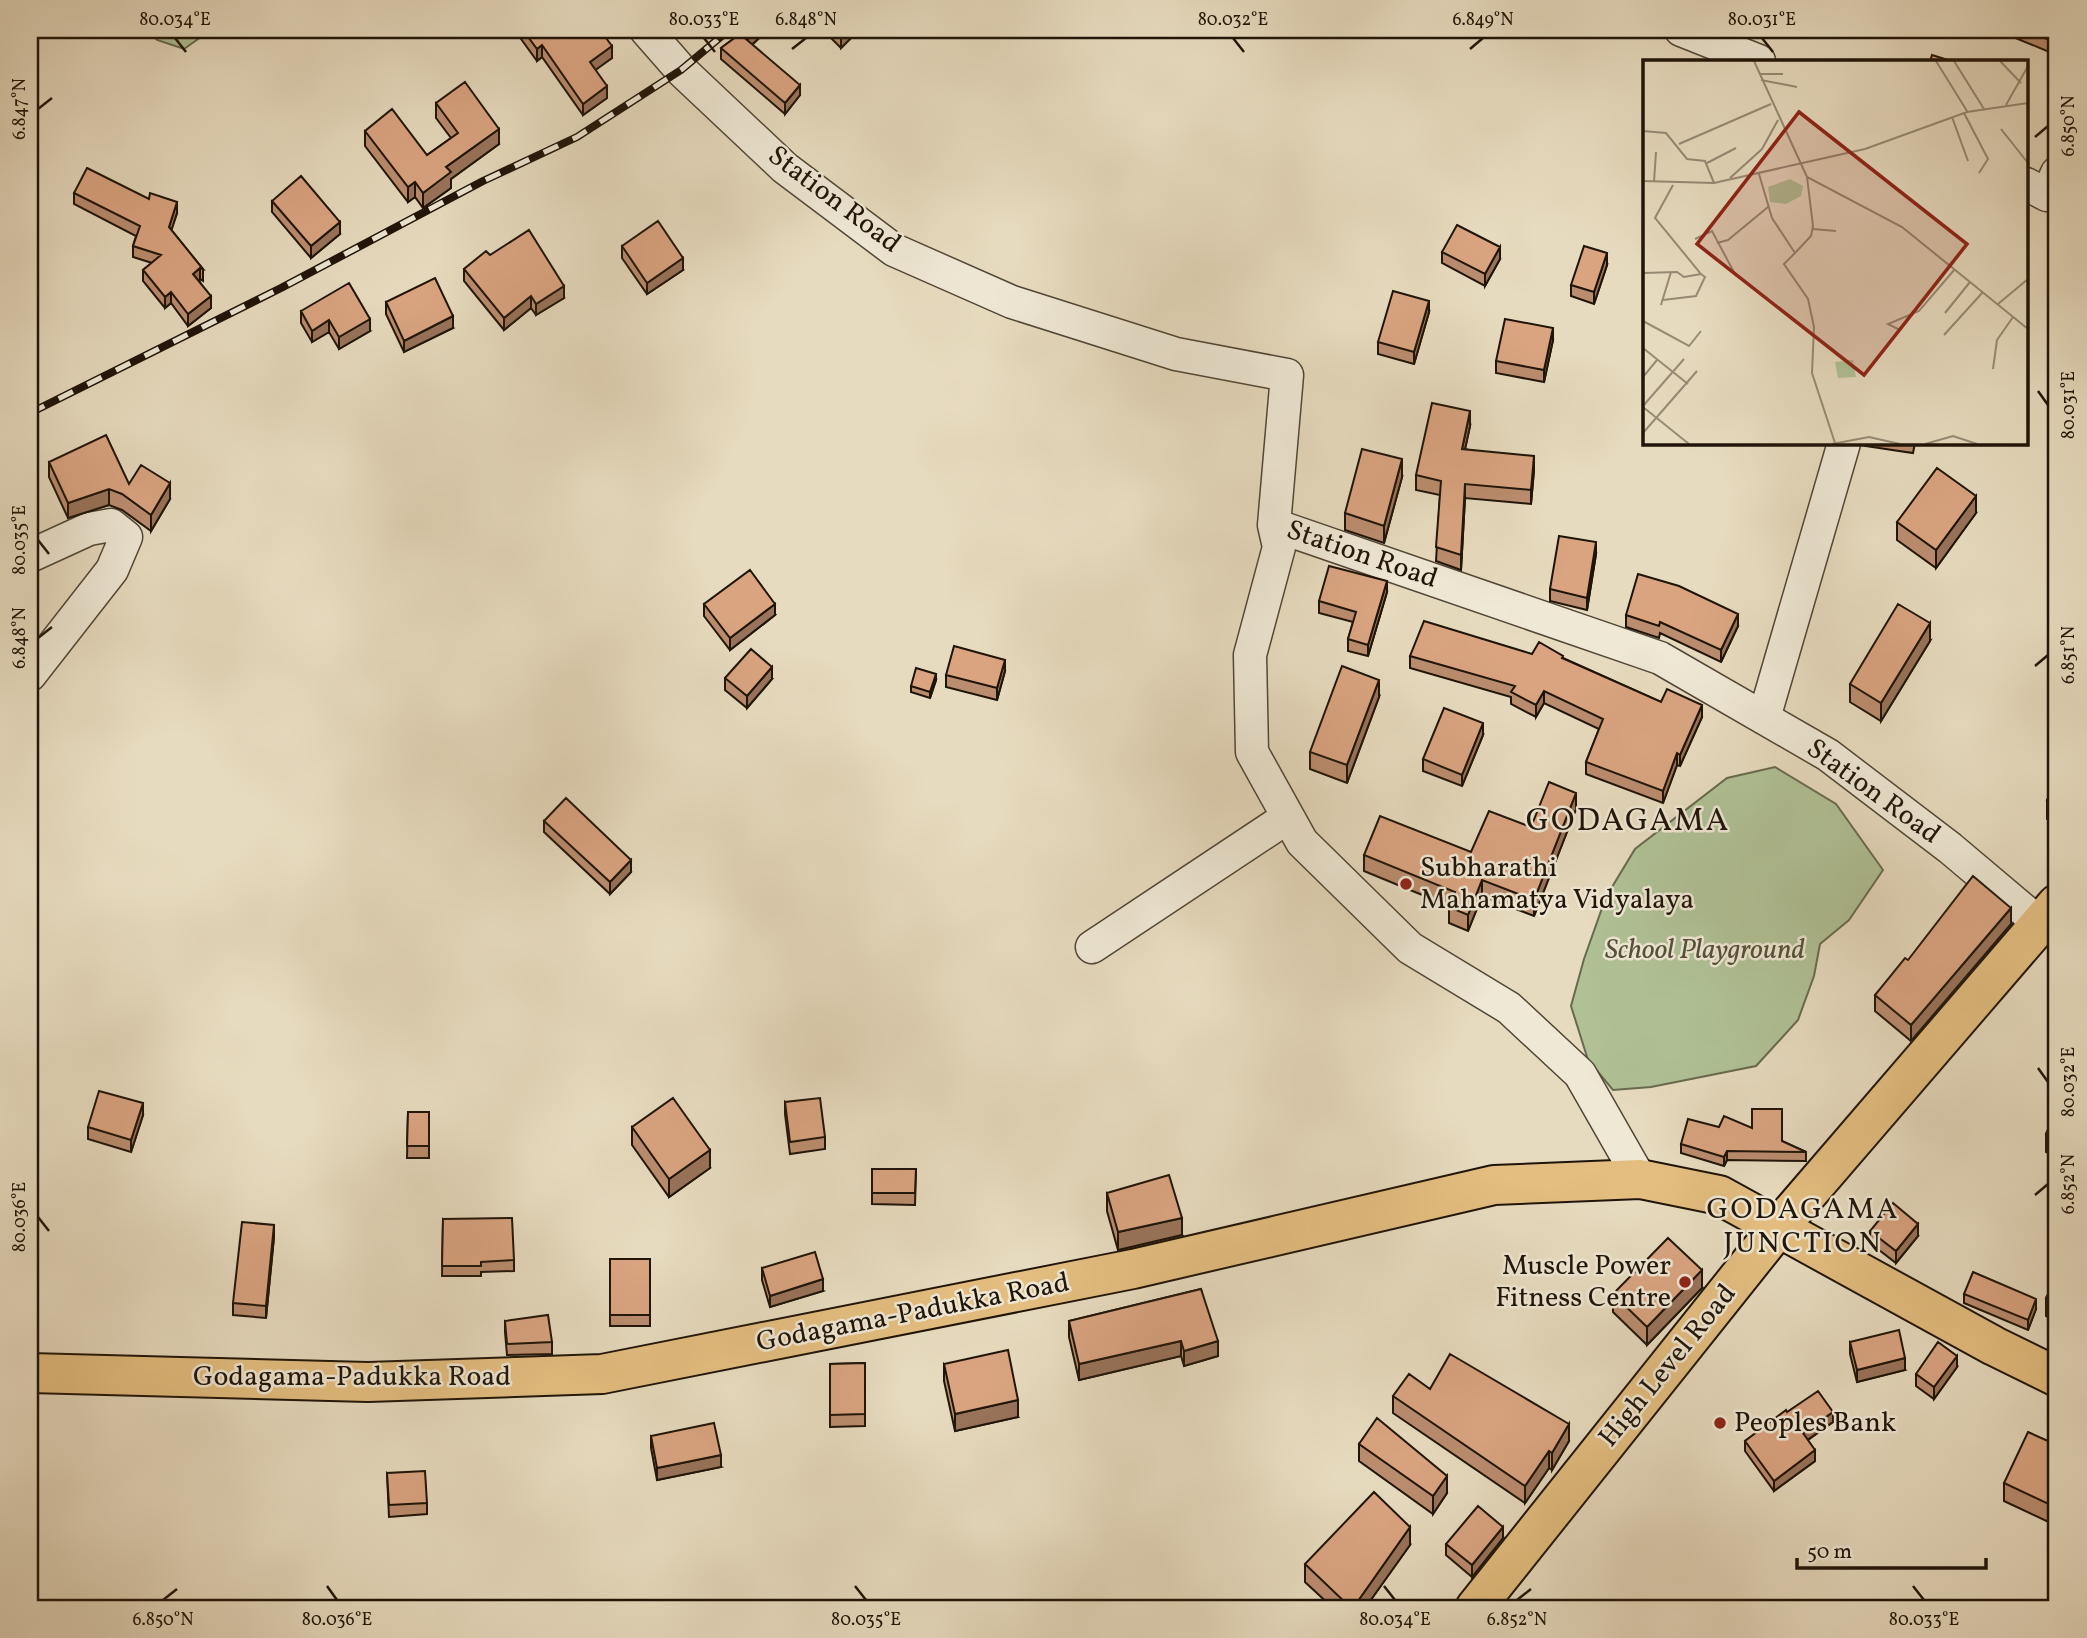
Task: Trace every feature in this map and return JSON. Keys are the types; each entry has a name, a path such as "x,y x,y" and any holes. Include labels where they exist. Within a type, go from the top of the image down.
{"main road":[{"name":"High Level Road","path":"1475,1608 1778,1228 2049,914"},
{"name":"Godagama-Padukka Road","path":"30,1373 368,1382 602,1374 1133,1269 1494,1185 1640,1179 1719,1195 1994,1346 2057,1377"}],"street":[{"name":"Station Road","path":"646,30 681,71 785,168 894,250 1024,306 1176,354 1287,375 1274,525 1660,658 1828,755 1950,848 2049,914"},
{"path":"1681,30 1756,60"},
{"path":"2028,185 2046,195 2057,173"},
{"path":"1764,718 1844,444"},
{"path":"30,556 89,529 111,524 126,537 112,570 30,675"},
{"path":"1274,525 1279,547 1250,655 1252,752 1288,817 1302,842 1410,948 1509,1008 1580,1074 1640,1179"},
{"path":"1092,947 1288,817"}],"green space":[{"path":"147,30 211,30 184,49 157,40"},
{"name":"School Playground","path":"1775,767 1836,804 1883,870 1849,920 1820,944 1814,976 1798,1020 1756,1066 1651,1087 1613,1090 1588,1060 1571,1006 1606,897 1635,849 1727,778"}],"building":[{"path":"523,30 600,30 612,46 590,62 607,86 583,104 542,45 537,49"},
{"path":"742,30 755,30 748,37"},
{"path":"2024,30 2057,30 2052,41"},
{"path":"740,34 800,85 785,103 721,48"},
{"path":"1932,55 1948,60 1930,60"},
{"path":"465,82 499,129 446,167 451,172 423,193 415,182 408,187 365,131 392,109 427,155 458,133 436,103"},
{"path":"87,168 149,199 150,193 177,202 169,227 203,269 200,268 193,274 211,296 188,314 171,292 165,297 143,270 161,255 133,246 140,226 74,193"},
{"path":"301,176 340,222 311,246 272,201"},
{"path":"658,221 683,258 647,283 622,246"},
{"path":"1457,225 1500,247 1485,274 1442,252"},
{"path":"529,230 564,286 536,304 531,296 504,318 464,269 486,251 490,255"},
{"path":"1584,246 1607,253 1594,292 1571,285"},
{"path":"435,278 453,316 404,341 386,302"},
{"path":"349,283 370,319 339,337 329,320 312,331 301,311"},
{"path":"1393,291 1429,301 1414,352 1378,342"},
{"path":"1505,319 1553,328 1544,370 1496,361"},
{"path":"1432,403 1470,411 1462,449 1534,456 1531,490 1465,484 1461,555 1436,547 1441,481 1416,475"},
{"path":"106,435 129,484 141,465 170,483 151,515 122,494 109,489 68,503 49,462"},
{"path":"1362,449 1402,459 1384,526 1345,513"},
{"path":"1937,468 1976,496 1936,550 1897,522"},
{"path":"1559,536 1596,542 1587,598 1550,589"},
{"path":"1329,566 1387,581 1368,645 1348,639 1356,612 1319,601"},
{"path":"750,570 775,604 730,638 704,604"},
{"path":"1638,574 1679,586 1738,614 1721,650 1660,622 1659,626 1626,615"},
{"path":"1898,604 1930,623 1881,703 1850,684"},
{"path":"1424,621 1532,654 1539,642 1563,656 1562,658 1661,702 1667,689 1702,705 1680,755 1677,753 1663,791 1586,762 1603,719 1544,691 1536,705 1511,692 1515,686 1410,656"},
{"path":"954,646 1005,660 997,688 946,675"},
{"path":"751,649 772,667 747,696 725,678"},
{"path":"1342,666 1379,680 1347,765 1310,752"},
{"path":"916,668 936,674 930,692 911,686"},
{"path":"1444,708 1483,723 1462,775 1423,759"},
{"path":"1549,782 1576,793 1534,900 1482,880 1468,915 1449,907 1455,892 1364,855 1380,816 1471,852 1489,811 1531,827"},
{"path":"2057,782 2057,805 2047,800"},
{"path":"566,798 631,860 610,882 544,821"},
{"path":"1973,876 2011,908 1911,1025 1875,995 1905,958 1908,960"},
{"path":"99,1091 143,1103 131,1140 88,1127"},
{"path":"673,1098 710,1150 669,1179 632,1127"},
{"path":"820,1098 825,1137 790,1142 785,1102"},
{"path":"1752,1109 1782,1109 1782,1141 1806,1152 1727,1151 1724,1157 1681,1144 1688,1119 1719,1127 1724,1116 1752,1128"},
{"path":"2057,1110 2057,1140 2046,1134"},
{"path":"408,1112 429,1112 429,1146 407,1146"},
{"path":"872,1169 916,1169 915,1193 872,1193"},
{"path":"1169,1175 1182,1218 1118,1232 1107,1193"},
{"path":"1893,1203 1918,1224 1896,1251 1870,1231"},
{"path":"512,1218 514,1260 481,1262 481,1266 442,1266 443,1219"},
{"path":"242,1222 274,1225 266,1306 233,1303"},
{"path":"1668,1238 1702,1270 1647,1327 1613,1294"},
{"path":"815,1252 823,1279 770,1296 762,1268"},
{"path":"610,1259 650,1259 650,1315 610,1315"},
{"path":"1973,1272 2036,1299 2028,1320 1964,1294"},
{"path":"2057,1279 2057,1305 2046,1298"},
{"path":"1201,1289 1218,1341 1184,1351 1181,1341 1079,1364 1069,1321"},
{"path":"548,1315 552,1342 507,1344 505,1321"},
{"path":"1899,1330 1905,1358 1857,1370 1850,1342"},
{"path":"1938,1342 1957,1356 1934,1387 1916,1374"},
{"path":"1008,1350 1018,1400 955,1414 944,1364"},
{"path":"1450,1354 1569,1424 1552,1453 1549,1451 1525,1486 1393,1396 1409,1374 1430,1389"},
{"path":"865,1363 865,1414 830,1415 830,1364"},
{"path":"1818,1391 1833,1412 1803,1433 1815,1450 1774,1481 1745,1441 1786,1410 1787,1412"},
{"path":"1377,1418 1447,1476 1433,1496 1359,1444"},
{"path":"714,1423 721,1455 657,1468 651,1436"},
{"path":"2028,1432 2057,1445 2057,1508 2004,1483"},
{"path":"425,1471 427,1503 389,1505 387,1473"},
{"path":"1374,1492 1410,1527 1351,1608 1305,1564"},
{"path":"1478,1506 1503,1527 1472,1565 1446,1544"}],"railway":[{"path":"30,413 281,288 483,181 577,137 681,70 729,30"}],"place":[{"name":"Subharathi Mahamatya Vidyalaya","path":"1406,884"},
{"name":"Muscle Power Fitness Centre","path":"1685,1282"},
{"name":"Peoples Bank","path":"1720,1423"}],"district":[{"name":"GODAGAMA","path":"1628,822"},
{"name":"GODAGAMA JUNCTION","path":"1803,1227"}]}
